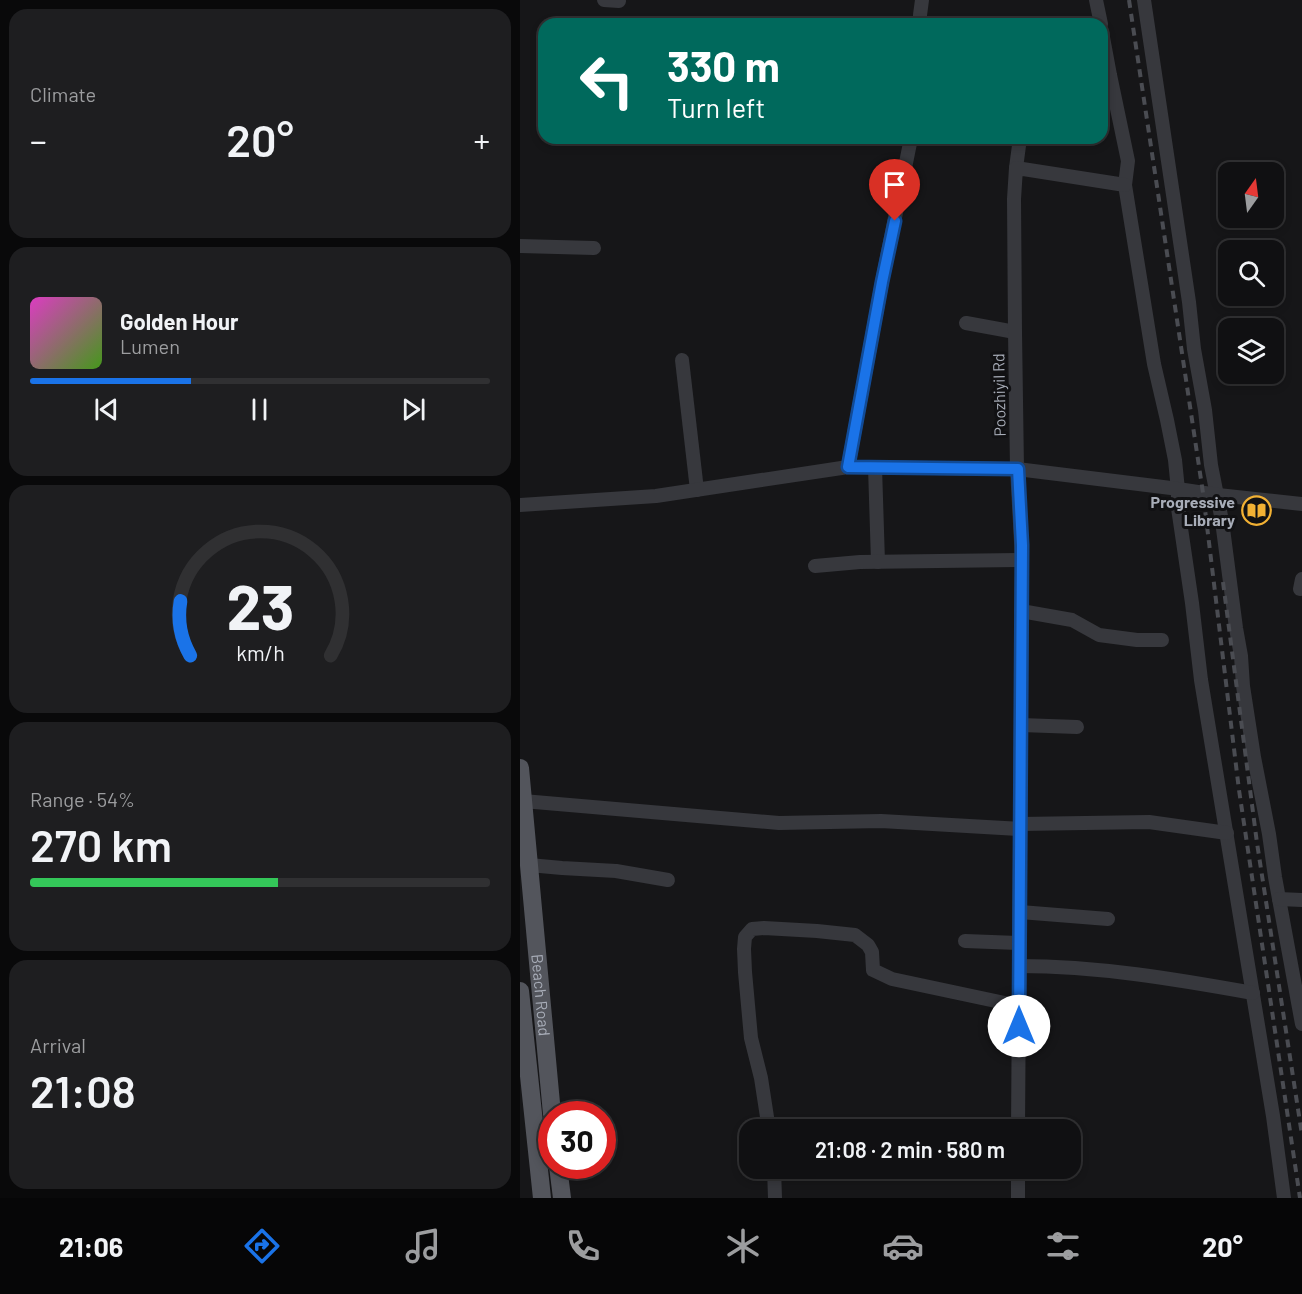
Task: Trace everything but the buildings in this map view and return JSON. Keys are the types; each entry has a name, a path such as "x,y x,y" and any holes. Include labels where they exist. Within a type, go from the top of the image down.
{"main road":[{"name":"Beach Road","path":"520,768 551,1101"},
{"path":"520,991 541,1198"},
{"path":"560,1179 562,1198"}],"street":[{"path":"604,0 619,1"},
{"path":"920,18 922,0"},
{"path":"1096,0 1100,18"},
{"path":"1144,0 1211,465 1218,495 1241,656 1243,686 1269,834 1274,877 1302,1024"},
{"path":"1108,72 1128,161 1125,185 1154,364 1167,420 1178,490 1178,508 1201,680 1273,1116 1284,1198"},
{"path":"848,467 910,144"},
{"name":"Poozhiyil Rd","path":"1018,1119 1022,560 1018,469 1014,199 1019,144"},
{"path":"1016,168 1125,185"},
{"path":"520,246 594,248"},
{"path":"966,323 1015,332"},
{"path":"682,360 697,490"},
{"path":"520,505 644,497 848,467 1018,469 1302,504"},
{"path":"875,467 878,562"},
{"path":"815,566 878,562 1022,560"},
{"path":"1021,611 1072,620 1099,635 1162,640"},
{"path":"1021,725 1077,727"},
{"path":"523,801 779,823 882,821 1020,827 1149,822 1226,833"},
{"path":"529,865 616,871 668,880"},
{"path":"1279,899 1302,900"},
{"path":"1020,912 1108,919"},
{"path":"767,1119 761,1078 751,1038 745,972 745,937 752,929 855,935 868,945 872,952 873,970 880,975 903,982 1019,1006"},
{"path":"965,941 1019,943"},
{"path":"1019,966 1102,969 1253,993"},
{"path":"774,1179 775,1198"},
{"path":"1018,1179 1018,1198"}],"railway":[{"path":"1129,0 1203,493 1239,790 1300,1198"},
{"path":"1223,582 1257,843 1302,1135"}],"place":[{"name":"Progressive Library","path":"1256,511"}],"route":[{"path":"895,221 848,467 1018,469 1022,545 1019,1026"}]}
